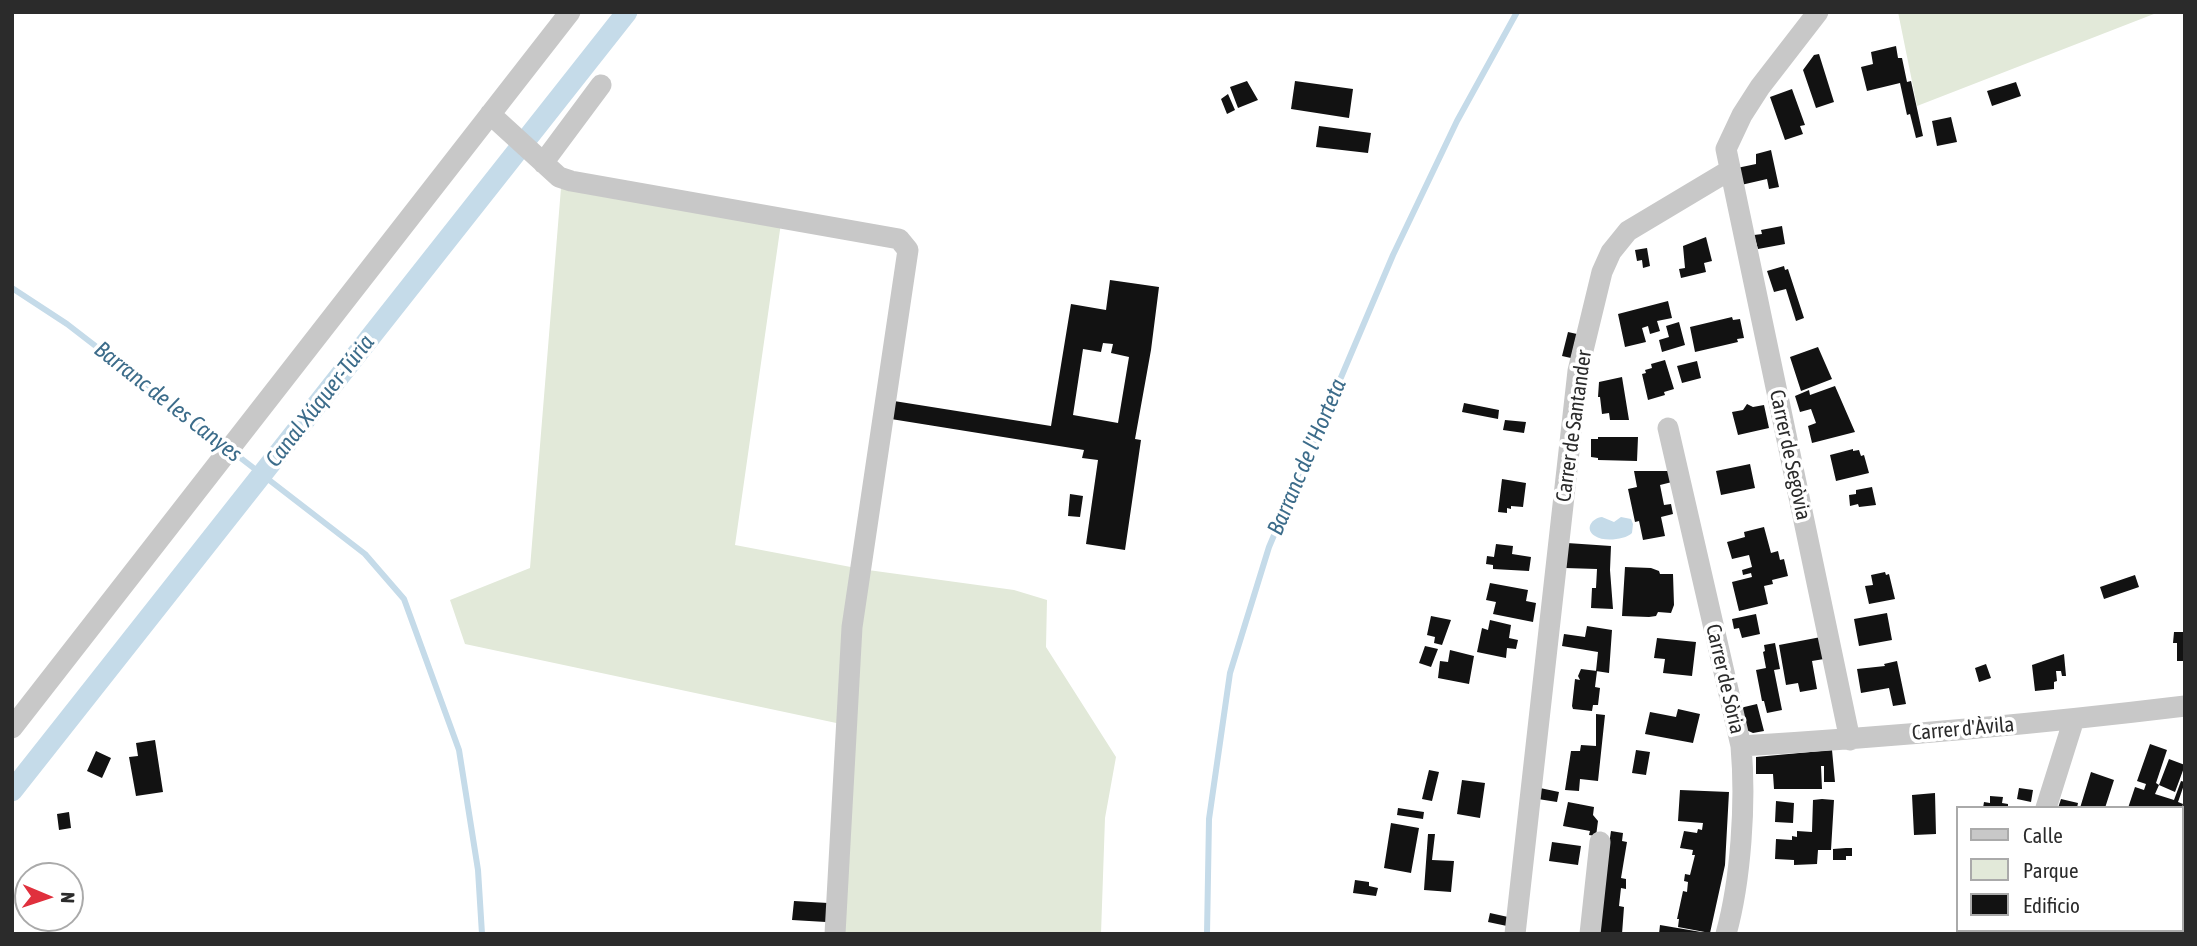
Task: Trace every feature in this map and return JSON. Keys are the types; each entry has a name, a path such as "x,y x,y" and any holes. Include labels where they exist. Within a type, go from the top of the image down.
{"street":[{"path":"545,12 552,34"},
{"path":"12,728 570,12"},
{"path":"1730,170 1726,149 1742,115 1760,87 1818,12"},
{"path":"540,160 601,85"},
{"path":"490,114 559,177 571,181 899,239 908,250 852,627 835,934"},
{"name":"Carrer de Segòvia","path":"1730,170 1850,740"},
{"name":"Carrer de Santander","path":"1516,933 1578,371 1602,272 1611,252 1628,231 1730,170"},
{"name":"Carrer de Sòria","path":"1668,428 1741,746 1743,767 1739,856 1736,891 1726,934"},
{"name":"Carrer d'Àvila","path":"1741,746 1850,740 2185,706"},
{"path":"2047,806 2074,719"},
{"path":"1590,934 1600,842"}],"green space":[{"path":"1898,12 2159,12 1917,106"},
{"path":"561,188 781,223 735,545 856,568 841,724 465,644 450,600 530,568"},
{"path":"868,570 1014,590 1047,600 1046,647 1116,757 1105,818 1101,934 843,934 858,628"}],"water":[{"path":"1602,517 1614,522 1621,517 1631,519 1632,533 1614,539 1595,536 1590,530 1591,524"}],"building":[{"path":"1896,46 1898,58 1902,58 1907,82 1911,81 1923,136 1916,138 1910,114 1907,115 1900,83 1867,91 1861,67 1873,64 1871,52"},
{"path":"1819,54 1834,102 1816,108 1803,70 1814,55"},
{"path":"1247,81 1258,100 1238,108 1230,87"},
{"path":"1295,81 1353,89 1349,118 1291,109"},
{"path":"2016,82 2021,96 1992,106 1987,91"},
{"path":"1792,89 1805,125 1800,126 1803,134 1785,140 1770,97"},
{"path":"1228,94 1235,110 1227,114 1221,99"},
{"path":"1951,117 1957,142 1937,146 1932,121"},
{"path":"1319,126 1371,133 1368,153 1316,147"},
{"path":"1771,150 1779,187 1769,189 1767,179 1741,185 1737,168 1756,164 1756,154"},
{"path":"1782,226 1785,244 1758,249 1754,235 1762,234 1761,230"},
{"path":"1706,237 1712,261 1704,263 1706,272 1681,278 1679,269 1685,268 1683,246"},
{"path":"1647,248 1650,266 1643,268 1642,260 1637,261 1635,250"},
{"path":"1784,266 1785,270 1788,269 1804,318 1796,321 1786,289 1774,292 1767,271"},
{"path":"1110,280 1159,287 1135,439 1141,440 1125,550 1086,544 1098,460 1082,458 1084,450 891,419 894,401 1051,426 1071,304 1106,310","holes":["1103,343 1113,344 1111,353 1129,357 1118,423 1073,415 1083,349 1101,352"]},
{"path":"1668,301 1672,318 1657,321 1660,331 1650,334 1648,326 1642,328 1646,342 1625,347 1618,314"},
{"path":"1732,317 1733,320 1740,319 1744,338 1737,339 1738,342 1695,352 1690,327"},
{"path":"1679,322 1685,345 1662,352 1659,340 1669,337 1666,326"},
{"path":"1568,332 1577,334 1571,358 1562,356"},
{"path":"1818,347 1832,379 1801,391 1790,357"},
{"path":"1665,360 1674,389 1648,400 1642,374 1652,368 1651,364"},
{"path":"1697,361 1701,378 1682,383 1677,366"},
{"path":"1622,377 1629,420 1610,420 1609,413 1602,414 1598,397 1599,382"},
{"path":"1835,386 1855,432 1812,443 1808,426 1816,423 1811,409 1800,412 1795,396 1809,390 1810,395"},
{"path":"1464,403 1499,410 1498,419 1462,412"},
{"path":"1747,404 1753,407 1764,405 1769,428 1738,435 1732,412 1743,410"},
{"path":"1505,420 1526,422 1524,433 1503,430"},
{"path":"1638,437 1637,461 1598,460 1591,457 1591,439"},
{"path":"1859,450 1861,456 1864,455 1869,473 1836,481 1830,455"},
{"path":"1750,464 1755,488 1721,495 1716,471"},
{"path":"1634,471 1670,471 1672,482 1660,485 1664,505 1671,504 1673,514 1661,517 1665,536 1643,540 1639,521 1635,522 1628,489 1637,487"},
{"path":"1502,479 1526,483 1523,507 1511,506 1511,509 1507,508 1507,513 1498,512"},
{"path":"1872,487 1876,505 1850,506 1849,495 1856,494 1856,490"},
{"path":"1070,494 1083,496 1080,517 1068,516"},
{"path":"1764,527 1771,553 1778,551 1780,560 1784,559 1788,576 1772,580 1773,584 1764,586 1768,604 1739,611 1732,582 1752,577 1751,573 1743,575 1742,570 1752,567 1749,555 1732,559 1727,542 1745,537 1744,532"},
{"path":"1567,543 1611,546 1613,609 1591,608 1597,569 1565,568"},
{"path":"1496,544 1513,546 1512,554 1531,557 1529,571 1493,569 1493,565 1486,564 1487,556 1494,557"},
{"path":"1625,567 1651,568 1660,574 1673,574 1674,605 1671,613 1658,612 1656,616 1649,617 1622,616"},
{"path":"1885,572 1886,575 1889,574 1895,599 1869,604 1865,586 1873,585 1871,575"},
{"path":"2135,575 2139,587 2104,599 2100,587"},
{"path":"1490,583 1528,590 1526,601 1536,603 1533,622 1493,614 1496,602 1486,600"},
{"path":"1887,613 1892,640 1859,646 1854,619"},
{"path":"1756,614 1760,634 1742,638 1739,628 1734,629 1732,619"},
{"path":"1431,616 1451,620 1442,645 1434,643 1435,637 1427,635"},
{"path":"1490,620 1511,625 1509,638 1518,640 1516,649 1507,648 1506,658 1477,652 1482,628 1488,630"},
{"path":"1587,626 1612,630 1609,673 1596,671 1598,652 1562,646 1564,634 1585,637"},
{"path":"2174,632 2185,632 2185,661 2177,661 2177,643 2173,643"},
{"path":"1821,637 1824,659 1812,661 1817,689 1800,692 1798,683 1786,685 1779,645"},
{"path":"1657,638 1696,642 1692,676 1663,673 1665,659 1654,658"},
{"path":"1775,643 1780,669 1774,670 1782,710 1767,713 1756,670 1766,668 1764,645"},
{"path":"1425,646 1438,649 1431,667 1419,663"},
{"path":"1450,650 1474,656 1469,684 1438,678 1440,661 1448,662"},
{"path":"2064,654 2066,676 2062,676 2061,671 2056,671 2054,689 2035,691 2032,665"},
{"path":"1897,661 1906,704 1893,706 1889,688 1861,693 1857,669 1885,666 1884,664"},
{"path":"1986,664 1991,678 1979,682 1975,668"},
{"path":"1581,669 1597,671 1595,687 1600,688 1598,705 1593,705 1592,711 1573,709 1572,706 1575,679 1580,680 1578,676"},
{"path":"1757,704 1764,731 1753,733 1744,729 1740,708"},
{"path":"1678,709 1700,714 1693,743 1645,734 1650,712 1676,717"},
{"path":"1596,714 1605,715 1598,781 1580,779 1579,791 1565,790 1571,751 1580,751 1581,745 1596,746"},
{"path":"155,740 163,792 136,796 129,757 138,756 136,743"},
{"path":"2150,744 2167,750 2155,794 2174,800 2181,781 2185,782 2178,802 2182,806 2129,806 2135,787 2144,790 2146,784 2137,781"},
{"path":"1636,750 1650,752 1646,775 1632,773"},
{"path":"1832,750 1835,782 1824,782 1824,766 1821,766 1822,789 1774,789 1773,774 1756,774 1756,757"},
{"path":"96,751 111,758 102,778 87,771"},
{"path":"2169,759 2185,765 2175,792 2159,785"},
{"path":"1429,770 1439,772 1432,801 1422,799"},
{"path":"2091,772 2114,780 2106,806 2081,806"},
{"path":"1462,780 1485,783 1480,818 1457,814"},
{"path":"1540,788 1559,792 1557,802 1538,799"},
{"path":"2019,788 2033,790 2031,802 2017,799"},
{"path":"1680,790 1729,792 1725,865 1710,933 1678,927 1683,891 1687,892 1685,874 1690,875 1695,855 1692,855 1693,850 1680,848 1684,831 1697,833 1698,829 1702,830 1703,823 1678,821"},
{"path":"1935,793 1936,834 1914,835 1912,795"},
{"path":"1990,796 2003,797 2002,803 2008,806 1983,806 1984,802 1990,803"},
{"path":"2061,799 2078,803 2077,806 2059,806"},
{"path":"1813,800 1834,800 1831,850 1818,850 1817,864 1794,865 1794,860 1775,859 1776,839 1792,840 1792,836 1797,837 1797,831 1812,832"},
{"path":"1776,801 1794,803 1793,823 1775,822"},
{"path":"1568,802 1594,807 1593,815 1598,821 1596,836 1589,835 1590,831 1563,826"},
{"path":"1398,808 1424,812 1423,819 1397,815"},
{"path":"69,812 71,828 59,830 57,814"},
{"path":"1391,823 1419,828 1411,873 1384,868"},
{"path":"1611,831 1623,833 1622,841 1627,842 1621,878 1626,879 1626,889 1621,888 1619,906 1624,907 1622,934 1596,934"},
{"path":"1428,834 1435,834 1432,860 1454,861 1451,892 1424,890"},
{"path":"1552,842 1581,846 1578,865 1549,861"},
{"path":"1852,848 1852,856 1846,856 1846,860 1833,860 1833,849"},
{"path":"1355,880 1369,882 1369,886 1378,888 1376,896 1353,893"},
{"path":"794,901 828,903 826,922 792,920"},
{"path":"1490,913 1508,917 1507,926 1488,922"},
{"path":"1660,925 1701,932 1701,934 1659,934"}],"waterway":[{"name":"Canal Xúquer-Túria","path":"12,791 627,12"},
{"name":"Barranc de l'Horteta","path":"1207,934 1209,819 1230,673 1269,547 1393,255 1457,121 1517,12"},
{"name":"Barranc de les Canyes","path":"12,288 67,324 365,554 404,599 459,750 478,870 482,934"}]}
